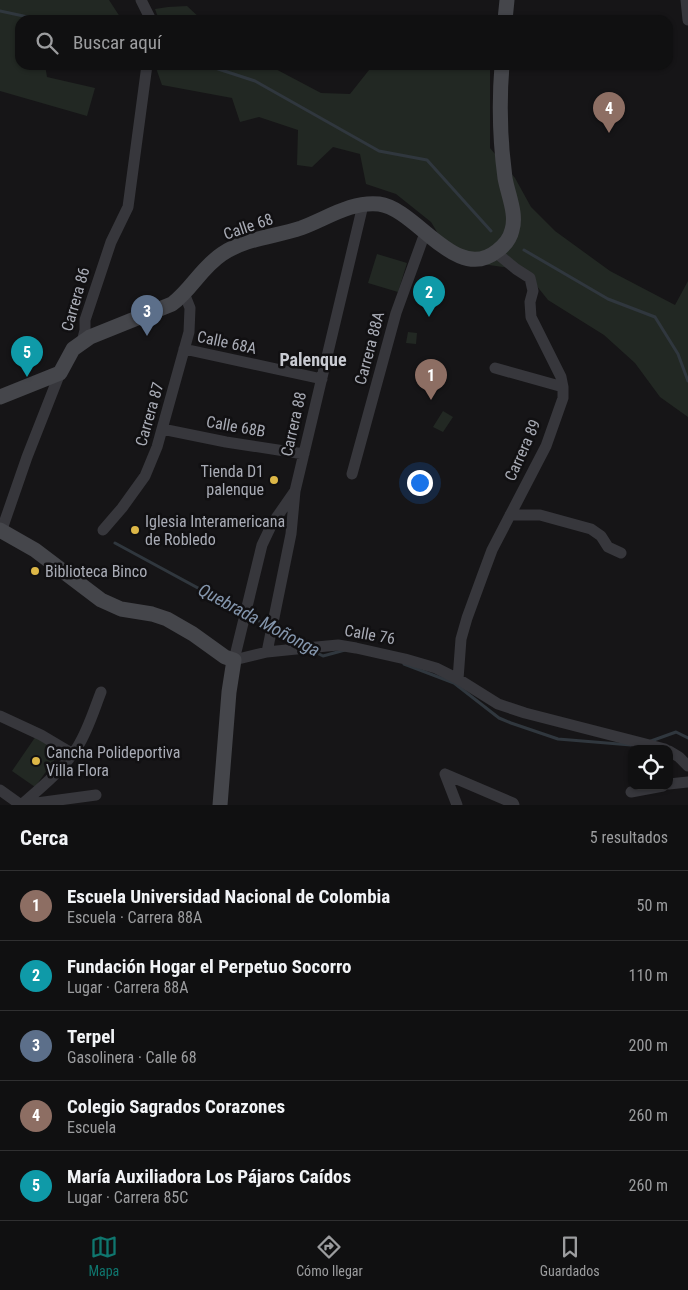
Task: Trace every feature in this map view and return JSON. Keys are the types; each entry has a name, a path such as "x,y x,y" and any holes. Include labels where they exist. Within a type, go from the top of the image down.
{"street":[{"path":"141,0 148,15"},
{"path":"506,15 507,0"},
{"path":"686,0 688,20"},
{"name":"Carrera 86","path":"1,531 27,457 60,373 73,349 82,342 85,320 111,242 128,207 146,70"},
{"path":"495,368 563,387 561,376 531,318 530,302 533,291 530,278 516,270 499,256 500,248 510,237 514,218 505,178 502,140 502,70"},
{"name":"Calle 68","path":"82,342 107,329 172,304 184,293 200,272 233,247 264,236 299,228 349,207 378,204 402,213 425,234 452,252 468,259 475,260 489,256 500,248"},
{"name":"Carrera 88","path":"267,652 291,534 294,491 363,205"},
{"name":"Carrera 88A","path":"352,474 396,313 425,234"},
{"name":"Carrera 87","path":"103,530 145,476 157,447 189,332 191,315 188,300 184,293"},
{"name":"Calle 68A","path":"184,349 322,379"},
{"path":"0,397 60,373"},
{"name":"Carrera 89","path":"458,679 461,638 467,618 492,550 546,446 563,398 563,387"},
{"name":"Calle 68B","path":"162,429 226,442 304,454"},
{"path":"220,805 234,660 262,545 272,524 294,491"},
{"path":"510,515 540,515 590,529 601,536 608,547 621,553"},
{"path":"1,531 35,550 101,600 121,609 152,614 167,619 193,634 225,657 234,660"},
{"name":"Calle 76","path":"234,660 267,652 338,645 356,648 436,668 458,679 498,704 563,724 649,745"},
{"path":"22,805 73,754 83,737 101,692"},
{"path":"0,716 41,735 73,754"},
{"path":"673,753 688,766"},
{"path":"457,805 445,774 514,805"},
{"path":"673,784 688,782"},
{"path":"0,790 22,805 96,795"},
{"path":"631,792 642,790"}],"shaded area":[{"path":"0,0 109,0 119,15 15,15 15,70 46,70 47,77 95,88 87,116 0,91"},
{"path":"187,6 197,15 157,15 155,9"},
{"path":"157,70 277,70 321,93 350,94 369,70 490,70 490,148 515,178 531,207 555,231 610,271 675,305 688,281 688,417 660,397 635,363 604,335 548,300 524,270 454,260 431,222 396,194 366,184 360,154 333,147 312,167 297,165 298,130 259,117 240,122 232,98 162,85"},
{"path":"377,254 407,263 398,292 368,283"},
{"path":"408,332 417,333 416,344 406,343"},
{"path":"443,411 453,417 443,432 433,427"},
{"name":"Cancha Polideportiva Villa Flora","path":"36,736 60,752 35,787 12,771"}],"waterway":[{"path":"0,11 19,15"},
{"path":"221,70 255,81 379,151 427,160 491,231"},
{"path":"524,250 608,299 655,317 678,354 688,381"},
{"name":"Quebrada Moñonga","path":"115,543 303,645"},
{"name":"Quebrada Moñonga","path":"315,652 323,656 345,650"},
{"name":"Quebrada Moñonga","path":"404,664 454,683 499,718 511,723 558,739 631,745"},
{"name":"Quebrada Moñonga","path":"651,741 676,732 688,738"}],"place":[{"name":"Colegio Sagrados Corazones","path":"609,133"},
{"name":"Fundación Hogar el Perpetuo Socorro","path":"429,317"},
{"name":"Terpel","path":"147,336"},
{"name":"María Auxiliadora Los Pájaros Caídos","path":"27,377"},
{"name":"Escuela Universidad Nacional de Colombia","path":"431,400"},
{"name":"Tienda D1 palenque","path":"274,480"},
{"name":"Iglesia Interamericana de Robledo","path":"135,530"},
{"name":"Biblioteca Binco","path":"35,571"},
{"name":"Cancha Polideportiva Villa Flora","path":"36,761"}],"district":[{"name":"Palenque","path":"313,360"}]}
